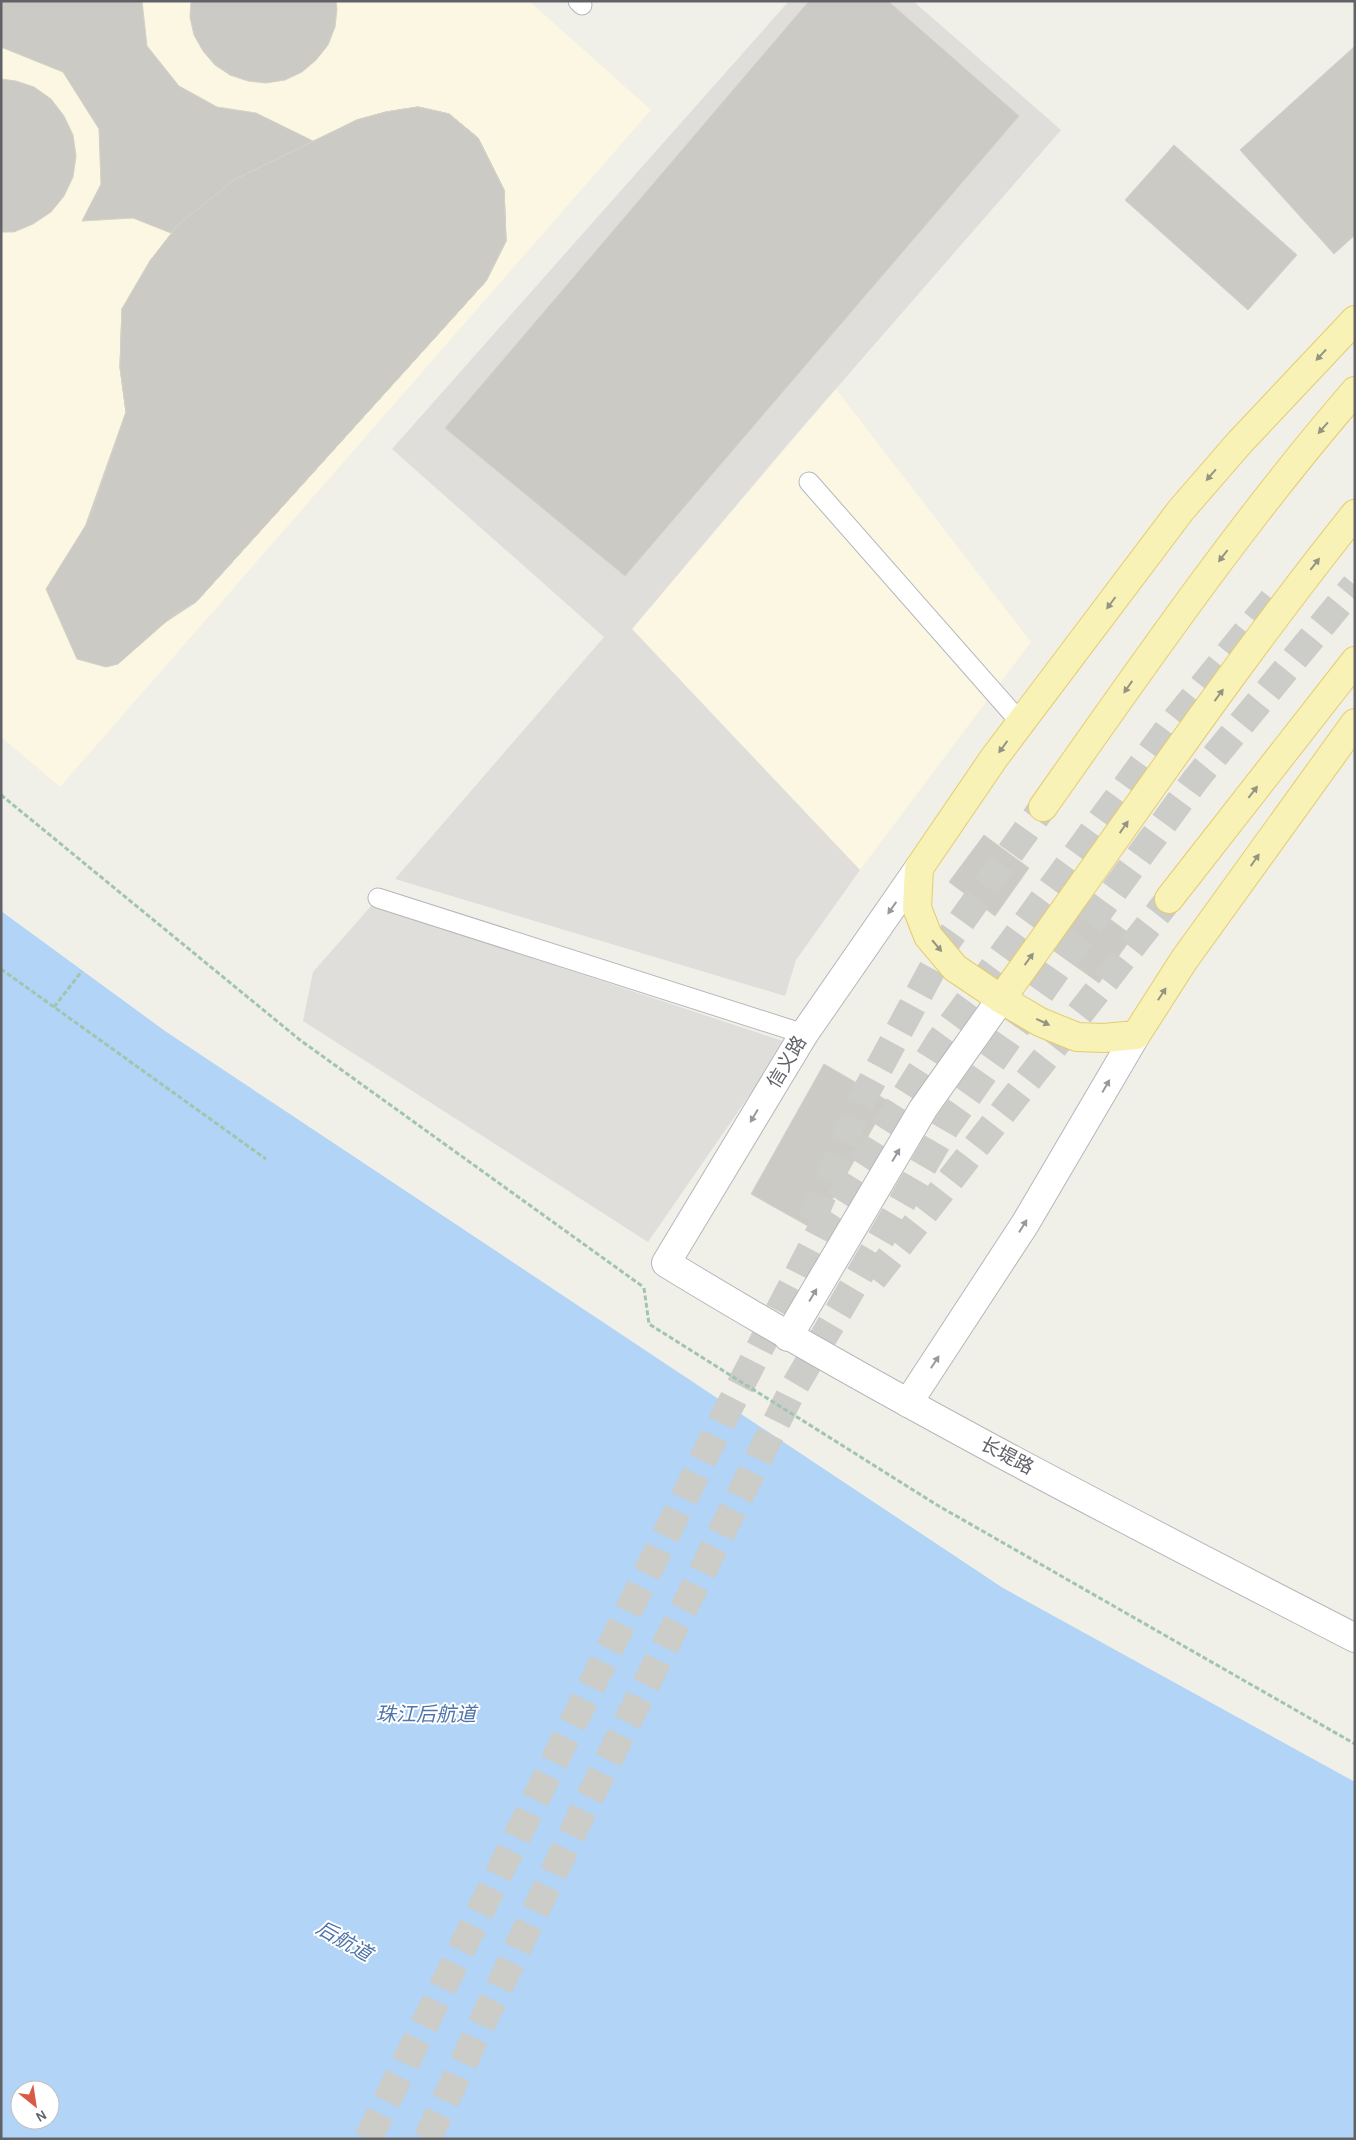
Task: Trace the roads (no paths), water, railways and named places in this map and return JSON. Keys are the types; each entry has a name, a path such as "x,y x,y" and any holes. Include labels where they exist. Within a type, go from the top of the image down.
{"main road":[{"path":"1355,320 1240,442 1181,510 1021,722 920,868 917,908 928,936 955,968 1040,1022 1077,1037 1104,1038 1136,1034 1190,952 1355,723"},
{"path":"1042,807 1204,580 1316,436 1355,391"},
{"path":"1001,999 1277,616 1355,514"},
{"path":"1169,899 1355,661"}],"street":[{"name":"信义路","path":"666,1263 804,1034 920,868"},
{"path":"788,1337 923,1109 1001,999"},
{"path":"908,1403 1025,1224 1136,1034"},
{"name":"长堤路","path":"666,1263 788,1337 908,1403 1115,1515 1355,1638"}],"lane":[{"path":"810,482 1021,722"},
{"path":"378,898 804,1034"}],"water":[{"name":"珠江后航道","path":"1,911 165,1031 1003,1588 1355,1782 1355,2139 1,2139"}],"tunnel":[{"path":"427,2139 582,1813 792,1391 946,1127 1075,944 1196,779 1355,585"},
{"path":"368,2139 721,1423 822,1228 941,1039 1168,729 1273,599"},
{"path":"812,1221 858,1107 948,940 1043,807"},
{"path":"873,1279 1169,899"}],"water label":[{"name":"后航道","path":"344,1941"}]}
